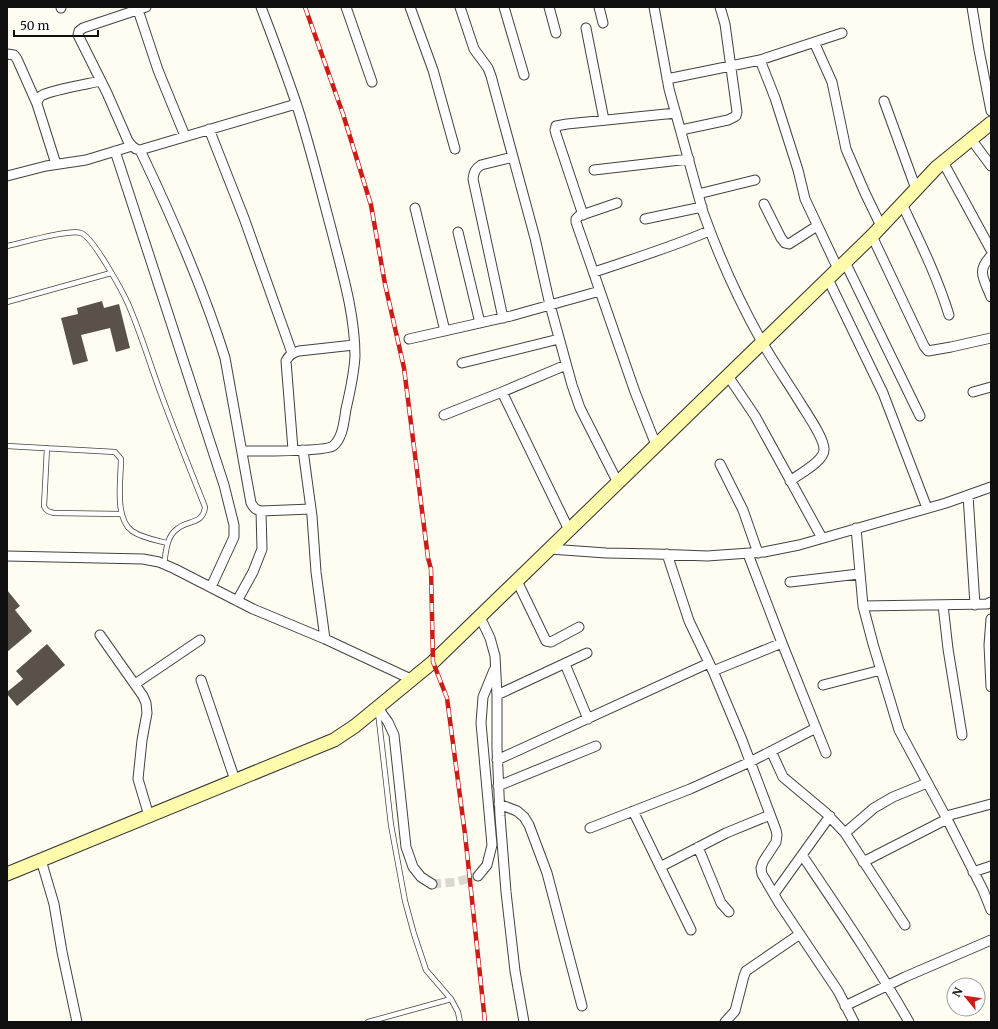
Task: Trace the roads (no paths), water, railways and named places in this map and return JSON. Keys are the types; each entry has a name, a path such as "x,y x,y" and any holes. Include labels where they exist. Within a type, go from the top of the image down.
{"street":[{"path":"243,451 328,448 333,445 338,439 342,430 353,377 355,356 353,328 346,288 315,166 296,104 262,7"},
{"path":"346,7 372,82"},
{"path":"410,7 433,70 455,149"},
{"path":"460,7 474,49 488,68 491,76 536,238 550,305 559,339 580,408 618,483"},
{"path":"504,7 524,75"},
{"path":"549,7 556,33"},
{"path":"599,7 603,23"},
{"path":"654,7 667,79 698,194 710,231 730,279 762,343 793,390 824,444 824,455 820,460 790,481"},
{"path":"681,130 728,120 736,116 737,112 725,24 720,7"},
{"path":"972,7 991,110"},
{"path":"186,136 158,70 142,8 83,28 79,31 78,35 160,193 194,272 220,341 225,358 243,451 251,503 256,510 261,511 311,509"},
{"path":"586,28 604,120"},
{"path":"667,79 760,60 842,33"},
{"path":"814,42 832,82 846,149 877,231 924,346 928,351 991,338"},
{"path":"7,54 14,55 38,104 56,164"},
{"path":"760,60 775,98 798,170 805,199 817,226 842,265 920,416"},
{"path":"38,104 38,99 45,94 101,81"},
{"path":"884,101 916,189"},
{"path":"7,176 56,164 86,160 115,151 136,148 186,136 296,104"},
{"path":"583,215 555,130 556,126 560,124 676,113"},
{"path":"7,874 334,740 355,726 413,680 433,662 877,231 942,162 991,124"},
{"path":"209,129 244,218 292,353"},
{"path":"971,139 991,166"},
{"path":"115,151 224,485 234,525 234,537 211,587"},
{"path":"503,318 473,179 476,168 480,165 513,157"},
{"path":"594,170 689,159"},
{"path":"942,162 991,250"},
{"path":"698,194 755,180"},
{"path":"617,203 583,215 576,219 576,222 635,392 656,446"},
{"path":"764,204 785,243 789,244 817,226"},
{"path":"902,204 942,292 949,314"},
{"path":"646,219 702,207"},
{"path":"414,208 445,331"},
{"path":"594,272 662,248 681,243 710,231"},
{"path":"458,232 480,323"},
{"path":"991,256 983,266 982,273 991,297"},
{"path":"828,279 883,393 927,508"},
{"path":"409,339 503,318 600,291"},
{"path":"462,363 559,339"},
{"path":"325,639 316,572 311,509 298,450 286,361 292,353 354,345"},
{"path":"444,415 566,365"},
{"path":"728,376 755,416 822,538"},
{"path":"973,392 991,387"},
{"path":"502,392 569,530"},
{"path":"720,464 743,510 758,553"},
{"path":"550,549 606,553 707,556 758,553 799,545 927,508 991,487"},
{"path":"968,495 975,604"},
{"path":"237,601 253,572 262,549 261,511"},
{"path":"856,528 863,606 899,730 947,819 947,823 991,910"},
{"path":"666,554 689,621 713,671 750,762 777,835 776,842 761,868 762,874 838,991 854,1022"},
{"path":"748,554 826,753"},
{"path":"7,556 143,560 164,564 253,610 325,639 413,680"},
{"path":"790,582 859,574"},
{"path":"517,581 546,641 551,642 579,627"},
{"path":"863,606 975,604 991,602"},
{"path":"943,605 948,649 962,735"},
{"path":"480,617 490,638 495,656 499,804 506,892 515,971 524,1022"},
{"path":"991,619 989,645 991,687"},
{"path":"100,635 135,684 146,703 147,713 142,740 138,779 149,816"},
{"path":"135,684 200,640"},
{"path":"713,671 782,643"},
{"path":"497,695 587,653"},
{"path":"497,760 709,662"},
{"path":"565,664 588,719"},
{"path":"478,876 487,865 492,845 481,723 483,698 495,669"},
{"path":"823,685 881,670"},
{"path":"201,680 235,780"},
{"path":"378,708 388,722 394,735 406,847 412,867 421,877 432,884"},
{"path":"590,828 690,790 750,762 816,728"},
{"path":"498,786 596,746"},
{"path":"771,751 783,777 830,816 845,833 905,925"},
{"path":"845,833 874,808 893,797 927,783"},
{"path":"499,804 518,811 529,825 547,873 582,1006"},
{"path":"863,862 947,819 950,815 991,804"},
{"path":"633,811 692,930"},
{"path":"660,867 726,833 770,815"},
{"path":"774,894 830,816"},
{"path":"698,847 722,903 729,912"},
{"path":"802,855 853,929 909,1022"},
{"path":"41,860 54,904 62,952 77,1022"},
{"path":"973,872 991,866"},
{"path":"725,1022 735,1011 746,971 800,934"},
{"path":"845,1006 991,940"}],"lane":[{"path":"7,246 73,232 81,233 89,238 95,246 129,305 165,405 205,507 204,514 200,518 177,528 167,543 164,564"},
{"path":"7,302 111,273"},
{"path":"7,446 115,452 121,459 121,514 123,521 133,532 167,543"},
{"path":"47,448 45,510 54,513 121,514"},
{"path":"378,708 391,825 405,901 426,970 451,999 458,1012 460,1022"},
{"path":"368,1022 451,999"}],"tunnel":[{"path":"432,884 456,882 478,876"}],"railway":[{"path":"305,7 343,114 371,205 385,284 404,368 428,558 431,569 433,662 447,698 465,834 485,1022"}]}
